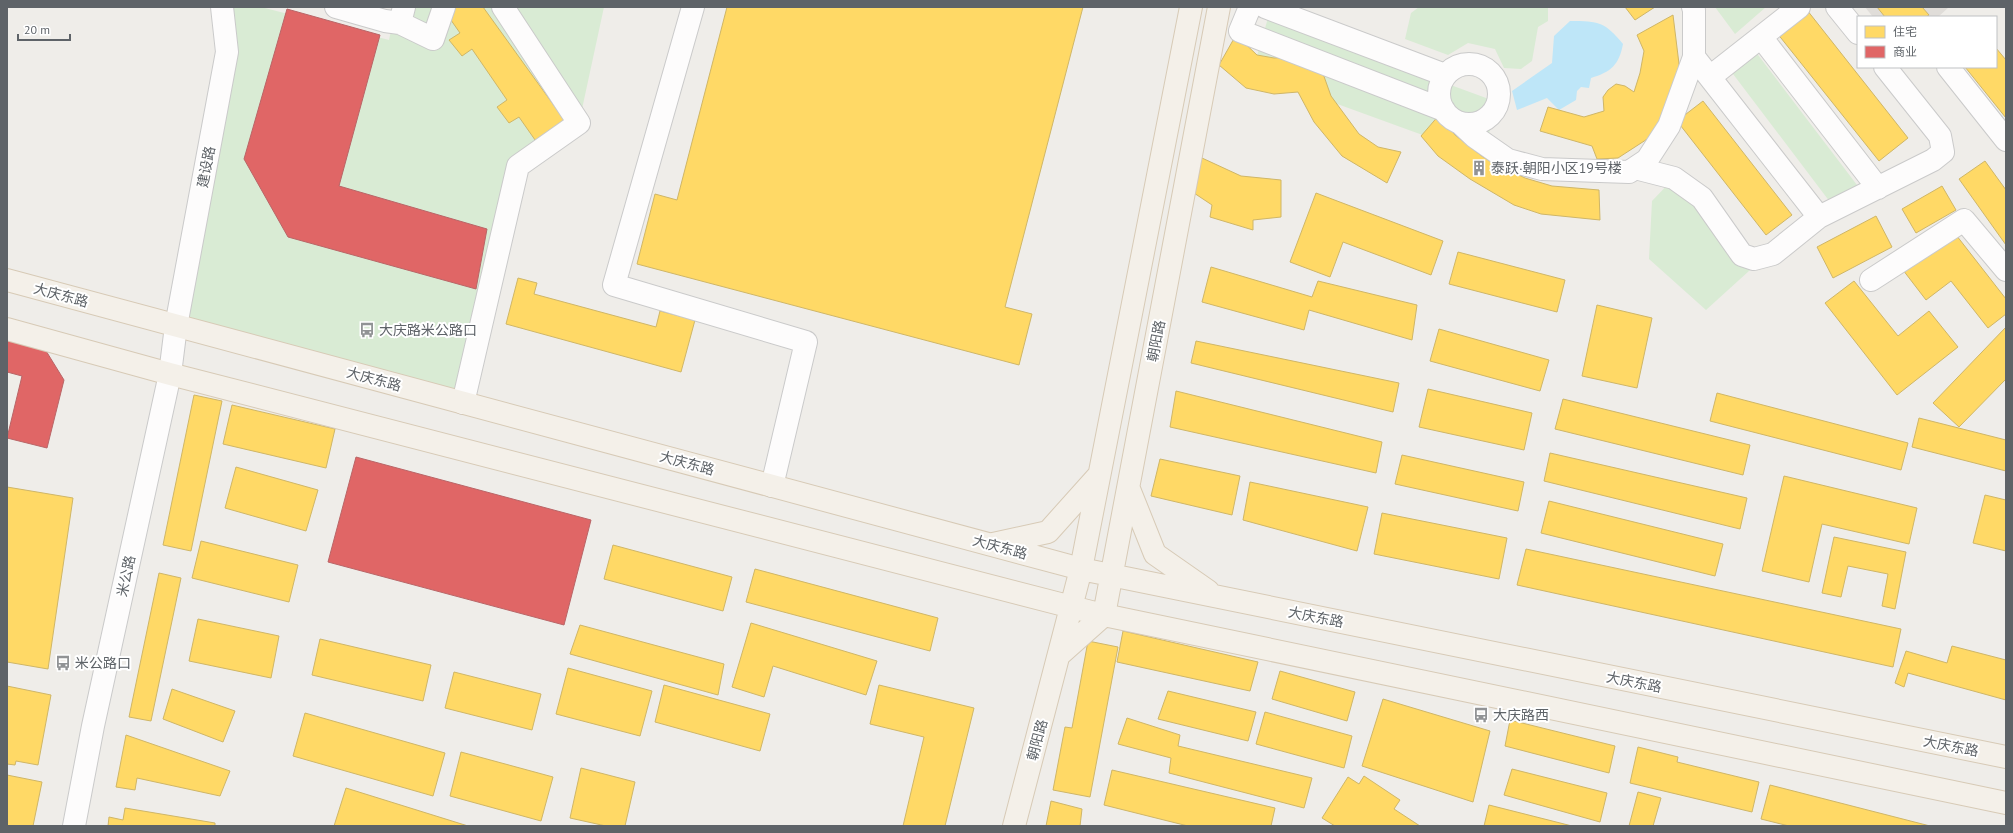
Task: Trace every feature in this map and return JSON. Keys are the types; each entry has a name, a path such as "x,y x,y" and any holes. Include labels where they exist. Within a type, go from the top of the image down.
{"main road":[{"name":"朝阳路","path":"1014,826 1081,569 1191,7"},
{"name":"朝阳路","path":"1104,615 1219,7"},
{"name":"大庆东路","path":"7,280 1081,569 2006,757"},
{"path":"7,329 170,374 1104,615 2006,803"},
{"path":"991,545 1048,532 1099,475"},
{"path":"1129,489 1155,554 1216,597"},
{"path":"1059,655 1104,615"}],"street":[{"name":"建设路","path":"176,326 227,52 222,7"},
{"path":"336,7 385,21 402,15 433,39 444,7"},
{"path":"463,403 518,166 580,123 503,7"},
{"path":"692,7 614,285 806,342 772,486"},
{"path":"1250,7 1240,31 1452,116 1470,124 1480,122 1488,117 1495,110 1499,100 1499,90 1496,80 1486,69 1472,64 1457,67 1445,76 1440,84 1439,94 1452,116 1475,136 1508,160 1542,169 1629,172 1647,160 1669,126 1694,57 1693,7"},
{"path":"1265,7 1445,76"},
{"path":"1710,77 1798,7"},
{"path":"1837,7 1857,32"},
{"path":"1760,37 1878,188"},
{"path":"1694,57 1819,217"},
{"path":"1635,168 1674,178 1702,198 1742,255 1754,259 1773,254 1819,217 1933,160 1943,152 1940,136 1886,68"},
{"path":"1949,68 2006,140"},
{"path":"1871,280 1964,220 2006,270"},
{"name":"米公路","path":"74,826 93,726 170,374 176,326"}],"shaded area":[{"path":"1865,7 1949,7 1939,16 1872,16"}],"green space":[{"path":"222,7 261,7 389,40 396,7 604,7 579,123 518,166 463,403 176,326 227,52"},
{"path":"1419,7 1548,7 1548,21 1538,27 1532,61 1521,69 1504,68 1495,49 1468,43 1448,55 1405,39 1411,13"},
{"path":"1715,7 1766,7 1735,34"},
{"path":"1268,18 1497,102 1483,157 1252,73"},
{"path":"1755,51 1857,185 1839,199 1830,202 1730,70"},
{"path":"1674,178 1760,261 1706,310 1649,259 1652,201"}],"water":[{"path":"1570,21 1595,22 1606,27 1623,44 1619,57 1613,67 1609,70 1591,78 1589,88 1581,87 1577,91 1576,100 1559,110 1547,98 1517,110 1512,91 1552,63 1554,36"}],"building: 住宅":[{"path":"453,7 483,7 568,125 540,147 519,117 509,123 497,107 507,100 472,49 462,56 449,40 460,33 446,13"},
{"path":"727,7 1083,7 1005,307 1032,314 1019,365 637,264 655,194 677,200"},
{"path":"1625,7 1655,7 1635,20"},
{"path":"1877,7 1922,7 1929,15 1928,16 1884,16"},
{"path":"1807,10 1908,138 1879,161 1777,33"},
{"path":"1673,15 1680,72 1655,134 1618,158 1597,159 1592,146 1540,131 1548,107 1584,117 1604,111 1603,97 1608,90 1616,84 1625,86 1634,92 1640,73 1644,51 1637,35"},
{"path":"1236,35 1257,55 1274,58 1304,56 1321,68 1331,96 1359,134 1378,147 1401,152 1387,183 1342,156 1314,122 1298,92 1274,94 1246,88 1219,65"},
{"path":"1997,49 2006,60 2006,118 1966,68 1997,68"},
{"path":"1703,101 1792,215 1766,235 1677,121"},
{"name":"泰跃·朝阳小区19号楼","path":"1440,114 1455,135 1483,157 1525,178 1552,186 1599,190 1600,220 1541,214 1514,205 1470,179 1438,156 1421,136"},
{"path":"1202,158 1241,176 1281,180 1281,217 1253,220 1253,230 1210,217 1212,205 1185,187"},
{"path":"1985,161 2006,190 2006,245 1959,179"},
{"path":"1942,186 1956,210 1916,233 1902,209"},
{"path":"1316,193 1443,241 1431,275 1343,242 1330,277 1290,262"},
{"path":"1876,216 1892,247 1833,278 1817,247"},
{"path":"1953,231 2006,299 2006,314 1988,328 1951,281 1926,300 1903,270"},
{"path":"1458,252 1565,280 1557,312 1449,284"},
{"path":"1211,267 1312,297 1318,281 1417,305 1412,340 1309,310 1304,330 1202,302"},
{"path":"518,278 537,283 534,294 656,327 660,311 695,320 681,372 506,324"},
{"path":"1854,281 1898,336 1929,311 1958,347 1897,395 1825,303"},
{"path":"1597,305 1652,318 1637,388 1582,376"},
{"path":"2006,327 2006,379 1959,427 1933,403"},
{"path":"1439,329 1549,360 1540,391 1430,361"},
{"path":"1196,341 1399,383 1393,412 1191,363"},
{"path":"1428,389 1532,413 1524,450 1419,427"},
{"path":"1176,391 1382,442 1376,473 1170,427"},
{"path":"1717,393 1908,443 1901,470 1710,421"},
{"path":"194,395 222,401 191,551 163,545"},
{"path":"1563,399 1750,445 1743,475 1555,429"},
{"path":"232,405 335,429 326,468 223,444"},
{"path":"1919,418 2006,440 2006,471 1912,447"},
{"path":"1550,453 1747,498 1740,529 1544,481"},
{"path":"1402,455 1524,482 1518,511 1395,484"},
{"path":"1160,459 1240,476 1232,515 1151,496"},
{"path":"236,467 318,490 306,531 225,508"},
{"path":"1784,476 1917,508 1909,544 1822,524 1809,582 1762,571"},
{"path":"1250,482 1368,507 1357,551 1243,520"},
{"path":"364,483 423,500 414,530 399,526 386,570 358,562 369,519 356,515"},
{"path":"7,487 73,498 48,669 7,662"},
{"path":"1985,495 2006,500 2006,551 1973,543"},
{"path":"1549,501 1723,544 1715,576 1541,533"},
{"path":"1382,513 1507,538 1499,579 1374,554"},
{"path":"500,524 569,541 563,569 544,565 533,609 506,602 516,556 493,551"},
{"path":"1834,537 1906,552 1895,609 1882,606 1888,574 1848,566 1841,597 1822,593"},
{"path":"201,541 298,565 289,602 192,578"},
{"path":"613,545 732,577 723,611 604,579"},
{"path":"1526,549 1901,629 1893,667 1517,585"},
{"path":"755,569 938,618 930,651 746,602"},
{"path":"159,573 181,578 151,721 129,717"},
{"path":"198,619 279,636 271,678 189,661"},
{"path":"751,623 877,661 866,695 773,666 764,697 732,687"},
{"path":"580,625 724,664 718,695 570,654"},
{"path":"1123,631 1258,662 1250,691 1117,662"},
{"path":"320,639 431,665 423,701 312,675"},
{"path":"1088,641 1118,647 1090,797 1053,790 1065,727 1072,728"},
{"path":"1952,646 2006,660 2006,700 1908,673 1904,687 1895,683 1906,651 1947,663"},
{"path":"568,668 652,691 640,736 556,714"},
{"path":"1280,671 1355,692 1347,721 1272,699"},
{"path":"454,672 541,694 532,730 445,708"},
{"path":"664,685 770,714 760,751 655,722"},
{"path":"879,685 974,708 945,826 903,826 924,737 870,724"},
{"path":"7,686 51,695 38,765 16,761 15,765 7,764"},
{"path":"172,689 235,711 223,742 163,719"},
{"path":"1168,691 1256,712 1248,741 1158,719"},
{"path":"1383,699 1490,731 1473,802 1362,766"},
{"path":"1265,712 1352,736 1344,768 1256,744"},
{"path":"305,713 445,753 433,796 293,756"},
{"path":"1127,718 1180,735 1178,746 1312,778 1304,808 1169,773 1171,758 1118,744"},
{"path":"1510,720 1615,746 1609,773 1505,746"},
{"path":"126,735 230,771 220,796 137,778 135,790 116,787"},
{"path":"1638,747 1678,757 1677,762 1759,782 1752,812 1630,783"},
{"path":"461,752 553,777 541,821 450,796"},
{"path":"581,768 635,782 625,826 606,826 570,818"},
{"path":"1512,769 1607,793 1600,822 1504,795"},
{"path":"1112,770 1275,808 1271,826 1188,826 1104,805"},
{"path":"7,775 42,782 33,826 7,826"},
{"path":"1364,776 1400,800 1394,809 1420,826 1335,826 1322,818 1348,777 1359,784"},
{"path":"1770,785 1930,826 1789,826 1761,819"},
{"path":"346,788 468,826 334,826"},
{"path":"1638,792 1661,798 1653,826 1629,826"},
{"path":"1051,801 1082,809 1080,826 1046,826"},
{"path":"1489,805 1572,826 1484,826"},
{"path":"125,808 215,823 215,826 108,826 109,817 123,820"}],"building: 商业":[{"path":"287,9 380,35 339,186 487,229 476,289 288,237 244,159"},
{"path":"7,337 43,346 64,380 47,448 7,438 22,376 7,372"},
{"path":"356,457 591,520 564,625 328,562"}],"place":[{"name":"泰跃·朝阳小区19号楼","path":"1479,168"},
{"name":"大庆路米公路口","path":"367,330"},
{"name":"米公路口","path":"63,663"},
{"name":"大庆路西","path":"1481,715"}]}
